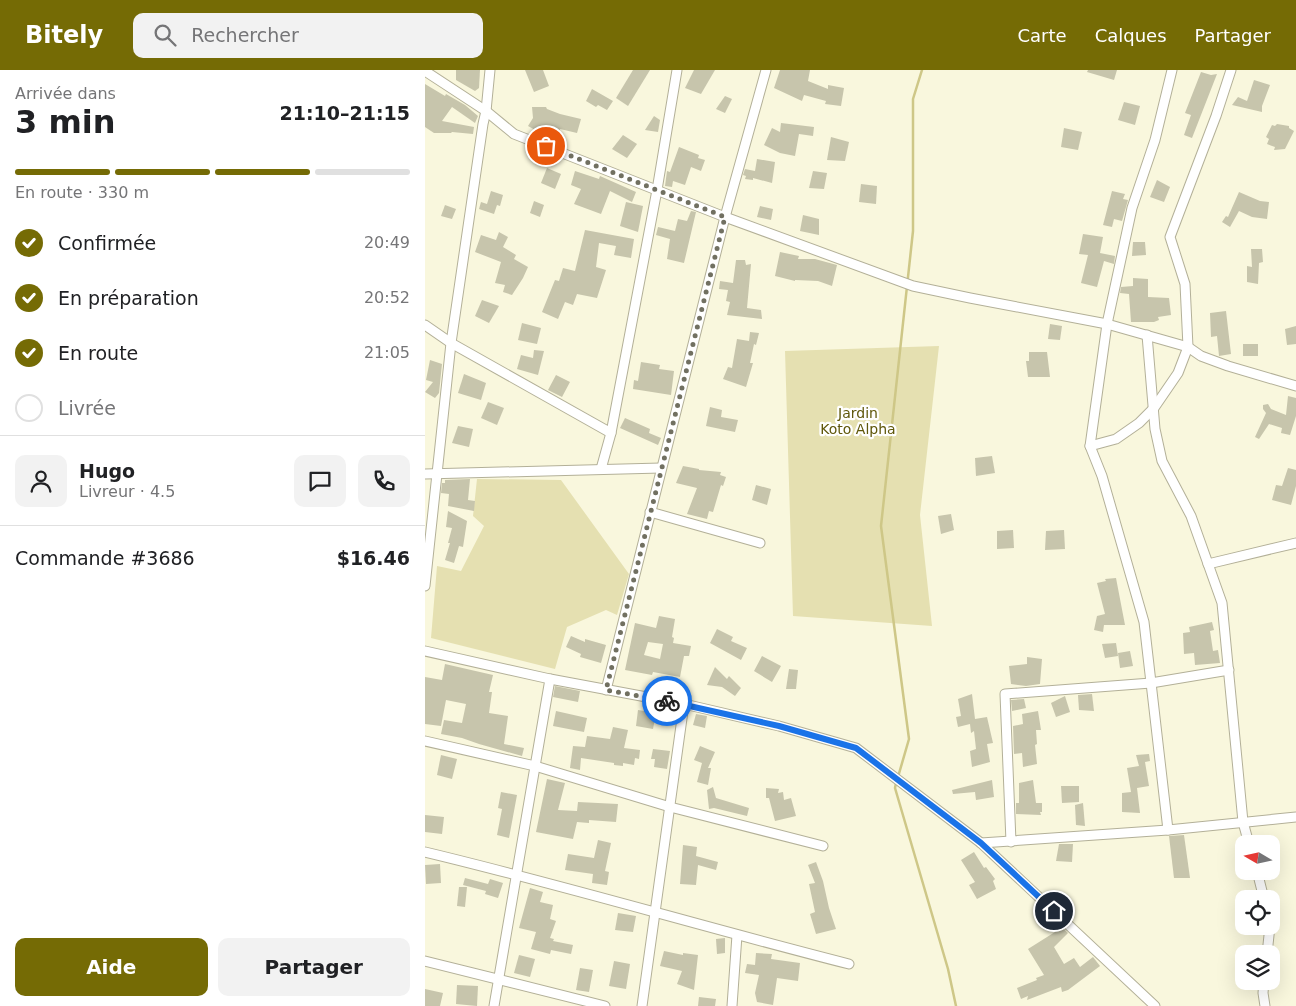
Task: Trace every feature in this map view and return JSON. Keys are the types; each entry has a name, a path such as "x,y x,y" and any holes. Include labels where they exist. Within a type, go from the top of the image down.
{"street":[{"path":"425,70 486,111 514,134 725,217 915,286 1107,324 1188,347 1201,356 1219,363 1296,386"},
{"path":"425,586 451,343 486,111 490,70"},
{"path":"601,469 611,433 657,190 677,70"},
{"path":"606,690 725,217 766,70"},
{"path":"1168,830 1144,622 1103,476 1090,446 1107,324 1132,208 1155,140 1172,70"},
{"path":"1090,446 1116,439 1139,423 1154,408 1178,373 1188,347 1185,284 1170,237 1216,116 1231,70"},
{"path":"425,326 451,343 611,433"},
{"path":"1147,335 1155,429 1162,461 1191,516 1222,603 1243,822 1247,835"},
{"path":"425,474 438,472 661,468"},
{"path":"650,512 760,543"},
{"path":"1208,564 1296,543"},
{"path":"425,650 550,679 685,704 779,726 856,748 981,843 1155,1006"},
{"path":"1011,842 1005,694 1151,683 1229,670"},
{"path":"494,1006 550,679"},
{"path":"642,1006 685,704"},
{"path":"425,741 535,766 670,807 823,846"},
{"path":"981,843 1168,830 1296,816"},
{"path":"425,852 517,874 849,964"},
{"path":"732,1006 737,935"},
{"path":"425,961 605,1006"},
{"path":"1263,990 1265,1006"}],"green space":[{"name":"Jardin Koto Alpha","path":"939,346 920,515 932,626 793,616 785,351"},
{"path":"477,479 561,480 629,574 617,615 606,610 567,627 555,669 431,638 437,566 461,571 484,526 473,516"}],"building":[{"path":"456,70 480,70 479,88 475,91 456,80"},
{"path":"525,70 543,70 549,86 534,92"},
{"path":"633,70 650,70 628,106 616,98"},
{"path":"694,70 715,70 701,94 685,88"},
{"path":"780,70 810,70 808,81 828,89 828,85 844,88 841,106 825,104 826,101 804,95 802,101 774,88"},
{"path":"1088,70 1117,70 1114,80 1087,72"},
{"path":"1201,72 1211,75 1217,74 1192,138 1184,135 1191,115 1185,113"},
{"path":"1254,80 1270,85 1262,106 1262,112 1232,105 1238,97 1247,101"},
{"path":"425,84 465,105 478,116 475,123 452,107 442,121 474,127 473,134 434,133 425,127"},
{"path":"592,89 613,101 607,110 598,105 596,107 586,101"},
{"path":"725,96 732,99 725,113 716,109"},
{"path":"1124,102 1140,106 1135,125 1118,120"},
{"path":"532,107 546,107 560,114 581,119 577,133 560,129 556,141 549,138 550,134 537,131 528,126 533,118"},
{"path":"654,116 660,120 658,132 645,130"},
{"path":"781,123 814,127 813,136 799,134 795,156 780,153 764,145 772,128 780,132"},
{"path":"1277,124 1289,126 1294,131 1285,149 1274,150 1275,147 1267,144 1269,139 1266,137 1272,125 1275,126"},
{"path":"1064,128 1082,132 1078,150 1061,147"},
{"path":"623,135 637,144 627,158 612,149"},
{"path":"831,137 849,142 845,161 827,160"},
{"path":"679,147 699,155 698,158 705,160 701,171 691,167 685,185 673,181 672,187 665,186 667,171 670,172"},
{"path":"757,159 775,162 772,183 753,178 753,180 745,179 746,176 743,175 745,169 755,171"},
{"path":"547,168 561,174 555,189 541,183"},
{"path":"575,171 599,179 600,176 636,192 632,202 610,191 601,214 574,204 581,189 571,185"},
{"path":"813,171 827,173 824,189 809,188"},
{"path":"1157,180 1170,187 1164,202 1150,197"},
{"path":"861,184 877,186 876,204 859,202"},
{"path":"491,191 503,195 500,206 497,205 494,214 479,209 481,202 487,204"},
{"path":"1112,191 1125,194 1123,199 1128,200 1122,221 1114,219 1112,227 1103,225"},
{"path":"1239,192 1260,201 1269,202 1267,219 1252,217 1239,211 1230,227 1222,222 1226,216 1228,217"},
{"path":"534,201 544,205 540,217 530,213"},
{"path":"626,202 643,206 638,232 620,226"},
{"path":"445,205 456,209 452,219 441,216"},
{"path":"760,206 773,209 771,220 757,217"},
{"path":"691,211 696,212 684,263 667,259 670,239 656,235 658,227 675,231 678,219 687,221"},
{"path":"803,215 819,219 819,235 800,231"},
{"path":"585,230 634,239 631,258 614,255 616,246 599,243 596,267 606,270 597,298 577,294 573,305 565,302 558,319 542,312 555,280 559,281 563,268 575,271"},
{"path":"499,232 508,237 503,247 516,255 514,259 528,267 512,295 503,292 505,285 495,283 501,262 475,252 481,235 496,240"},
{"path":"1083,234 1103,237 1100,253 1115,256 1114,264 1104,261 1097,287 1081,283 1088,255 1079,254"},
{"path":"1133,242 1145,242 1146,255 1132,256"},
{"path":"1251,249 1262,249 1263,262 1259,263 1258,284 1247,282 1247,266 1252,267"},
{"path":"780,252 799,256 798,259 815,259 837,265 832,286 818,281 795,281 775,276"},
{"path":"736,260 745,260 746,265 751,264 747,308 761,310 762,319 727,315 730,302 726,301 728,290 719,289 720,281 733,283"},
{"path":"1133,278 1148,279 1148,297 1169,298 1171,315 1158,317 1159,320 1154,322 1131,322 1129,294 1120,293 1121,287 1133,286"},
{"path":"482,300 499,306 489,323 475,316"},
{"path":"1226,311 1231,354 1219,356 1217,336 1211,337 1210,313"},
{"path":"522,323 541,328 537,344 518,340"},
{"path":"1050,324 1062,326 1060,340 1048,339"},
{"path":"1296,326 1296,344 1287,345 1285,329"},
{"path":"750,332 759,333 756,345 754,344 750,363 753,363 746,387 723,379 728,367 732,368 737,339 749,341"},
{"path":"1243,344 1258,344 1258,356 1243,356"},
{"path":"534,350 544,351 538,375 517,369 521,355 533,358"},
{"path":"1029,352 1047,352 1050,377 1028,377 1026,361 1029,361"},
{"path":"430,360 442,364 439,393 435,398 425,392 433,382 426,380"},
{"path":"641,362 660,365 659,369 674,371 671,395 633,389 634,380 638,381"},
{"path":"464,374 486,383 481,400 458,393"},
{"path":"556,375 570,382 562,397 548,390"},
{"path":"1288,396 1296,398 1296,416 1290,435 1281,433 1282,428 1269,424 1259,439 1255,437 1266,413 1263,405 1268,404 1271,409 1286,415"},
{"path":"488,402 504,408 497,425 481,418"},
{"path":"710,407 722,410 721,417 738,420 735,432 706,426"},
{"path":"625,418 650,429 649,433 661,438 658,445 620,428"},
{"path":"458,426 473,429 469,447 452,443"},
{"path":"992,456 995,473 976,476 975,458"},
{"path":"683,466 721,472 720,475 726,477 723,486 721,485 713,512 709,511 707,519 687,514 697,488 676,483"},
{"path":"1288,468 1296,470 1296,486 1291,505 1272,500 1276,485 1282,486"},
{"path":"470,479 468,500 475,501 474,511 448,506 449,494 441,493 442,483 445,483 445,480"},
{"path":"756,485 771,489 767,505 752,500"},
{"path":"448,511 467,521 463,547 459,546 454,563 445,560 452,528 446,527"},
{"path":"951,514 954,530 941,534 938,516"},
{"path":"1013,530 1014,548 997,549 997,531"},
{"path":"1064,530 1065,549 1045,550 1046,531"},
{"path":"1116,578 1125,625 1104,625 1103,632 1094,630 1097,616 1105,614 1097,583 1106,581 1105,579"},
{"path":"659,616 675,619 673,643 691,646 689,656 684,656 680,677 653,672 652,675 625,670 635,623 656,628","holes":["648,642 663,644 660,659 644,655"]},
{"path":"1212,622 1214,630 1210,631 1213,651 1218,650 1220,663 1195,665 1194,653 1184,654 1183,633 1190,632 1189,627"},
{"path":"717,629 733,637 731,641 747,648 741,660 710,643"},
{"path":"571,636 585,642 585,639 606,645 601,663 580,657 581,654 566,647"},
{"path":"1116,643 1118,656 1105,658 1102,644"},
{"path":"1130,651 1133,666 1120,668 1118,653"},
{"path":"762,656 781,666 772,682 754,671"},
{"path":"1027,657 1042,659 1040,684 1026,686 1011,684 1009,666 1027,664"},
{"path":"445,664 493,675 489,692 492,692 489,713 508,716 504,744 524,748 522,756 462,738 441,734 444,720 462,723 466,704 446,700 441,726 425,724 425,677 442,680"},
{"path":"715,667 727,679 729,676 741,688 735,696 722,687 707,685"},
{"path":"789,669 798,670 796,689 786,689"},
{"path":"555,686 580,691 578,702 553,697"},
{"path":"972,694 975,719 987,717 993,743 987,744 990,762 972,767 970,751 976,749 974,731 971,733 970,724 958,727 956,717 961,716 958,699"},
{"path":"1092,694 1094,711 1079,710 1078,695"},
{"path":"1065,696 1070,712 1056,717 1051,703"},
{"path":"1024,699 1026,708 1012,711 1011,700"},
{"path":"638,710 656,713 653,729 636,726"},
{"path":"556,711 587,718 584,732 553,726"},
{"path":"1038,711 1041,730 1036,730 1037,764 1023,767 1022,753 1014,754 1013,726 1023,724 1022,714"},
{"path":"696,714 707,716 705,728 693,725"},
{"path":"613,727 628,730 624,748 640,750 639,759 635,758 634,765 623,763 623,766 614,765 614,763 581,758 580,770 570,768 573,746 585,747 587,736 610,739"},
{"path":"700,746 715,752 708,768 711,768 708,785 697,782 702,763 694,760"},
{"path":"653,749 670,751 667,769 654,767 655,759 651,759"},
{"path":"1149,754 1150,761 1145,762 1149,786 1137,788 1140,813 1122,812 1122,793 1131,792 1127,768 1139,766 1136,755"},
{"path":"441,755 457,759 452,779 437,775"},
{"path":"547,779 565,783 558,810 577,811 578,802 618,804 616,822 589,820 589,823 577,822 573,839 536,832"},
{"path":"992,780 994,797 976,800 975,792 953,794 952,790"},
{"path":"1033,780 1036,803 1042,803 1041,815 1016,814 1016,803 1019,803 1019,783"},
{"path":"1061,786 1079,786 1079,802 1062,803"},
{"path":"713,787 716,798 749,808 747,816 714,808 709,809 707,790"},
{"path":"766,788 779,789 778,793 783,792 784,800 791,798 796,816 775,821 769,798 766,798"},
{"path":"501,792 517,795 509,838 497,835 502,809 498,808"},
{"path":"1083,803 1085,826 1076,825 1075,805"},
{"path":"425,815 444,817 442,834 425,832"},
{"path":"1184,835 1190,878 1174,878 1169,836"},
{"path":"598,840 611,843 605,871 609,872 607,885 592,883 593,874 565,870 568,854 594,858"},
{"path":"1059,844 1073,844 1072,862 1056,861"},
{"path":"683,845 697,847 696,856 718,862 716,870 698,865 696,885 680,884"},
{"path":"974,852 984,868 986,867 995,879 993,881 996,889 977,899 969,885 975,882 961,860"},
{"path":"816,862 836,929 816,934 810,914 815,912 809,884 815,883 808,865"},
{"path":"440,864 441,883 426,884 425,865"},
{"path":"465,878 488,884 490,879 503,883 498,898 485,894 486,891 463,885"},
{"path":"459,887 467,887 465,907 457,906"},
{"path":"530,888 543,892 540,902 553,905 550,919 556,921 550,938 554,939 553,941 573,945 571,954 551,950 550,954 531,949 536,932 519,928"},
{"path":"618,913 636,916 633,932 615,930"},
{"path":"1051,917 1068,933 1054,947 1064,964 1074,958 1080,967 1093,957 1100,966 1068,990 1062,992 1061,987 1027,1000 1028,996 1021,999 1017,988 1044,975 1028,949 1055,932 1046,923"},
{"path":"725,938 725,953 717,954 716,939"},
{"path":"664,951 683,955 683,953 698,955 694,990 677,984 682,971 660,966"},
{"path":"756,953 772,954 771,959 800,963 798,981 777,978 773,1005 757,1002 755,993 759,975 745,973 747,964 755,965"},
{"path":"519,955 535,959 530,977 514,973"},
{"path":"614,961 630,964 626,989 609,986"},
{"path":"580,968 593,970 589,992 576,990"},
{"path":"457,985 478,986 477,1006 456,1004"},
{"path":"425,989 443,993 440,1006 425,1006"},
{"path":"699,997 716,999 715,1006 698,1006"}],"waterway":[{"path":"898,777 909,739 881,526 913,231 913,99 922,70"},
{"path":"896,783 895,788 948,969 956,1006"}],"way so far":[{"path":"546,146 725,217 653,497 606,690 667,701"}],"route":[{"path":"667,701 779,726 856,748 981,843 1054,911"}]}
